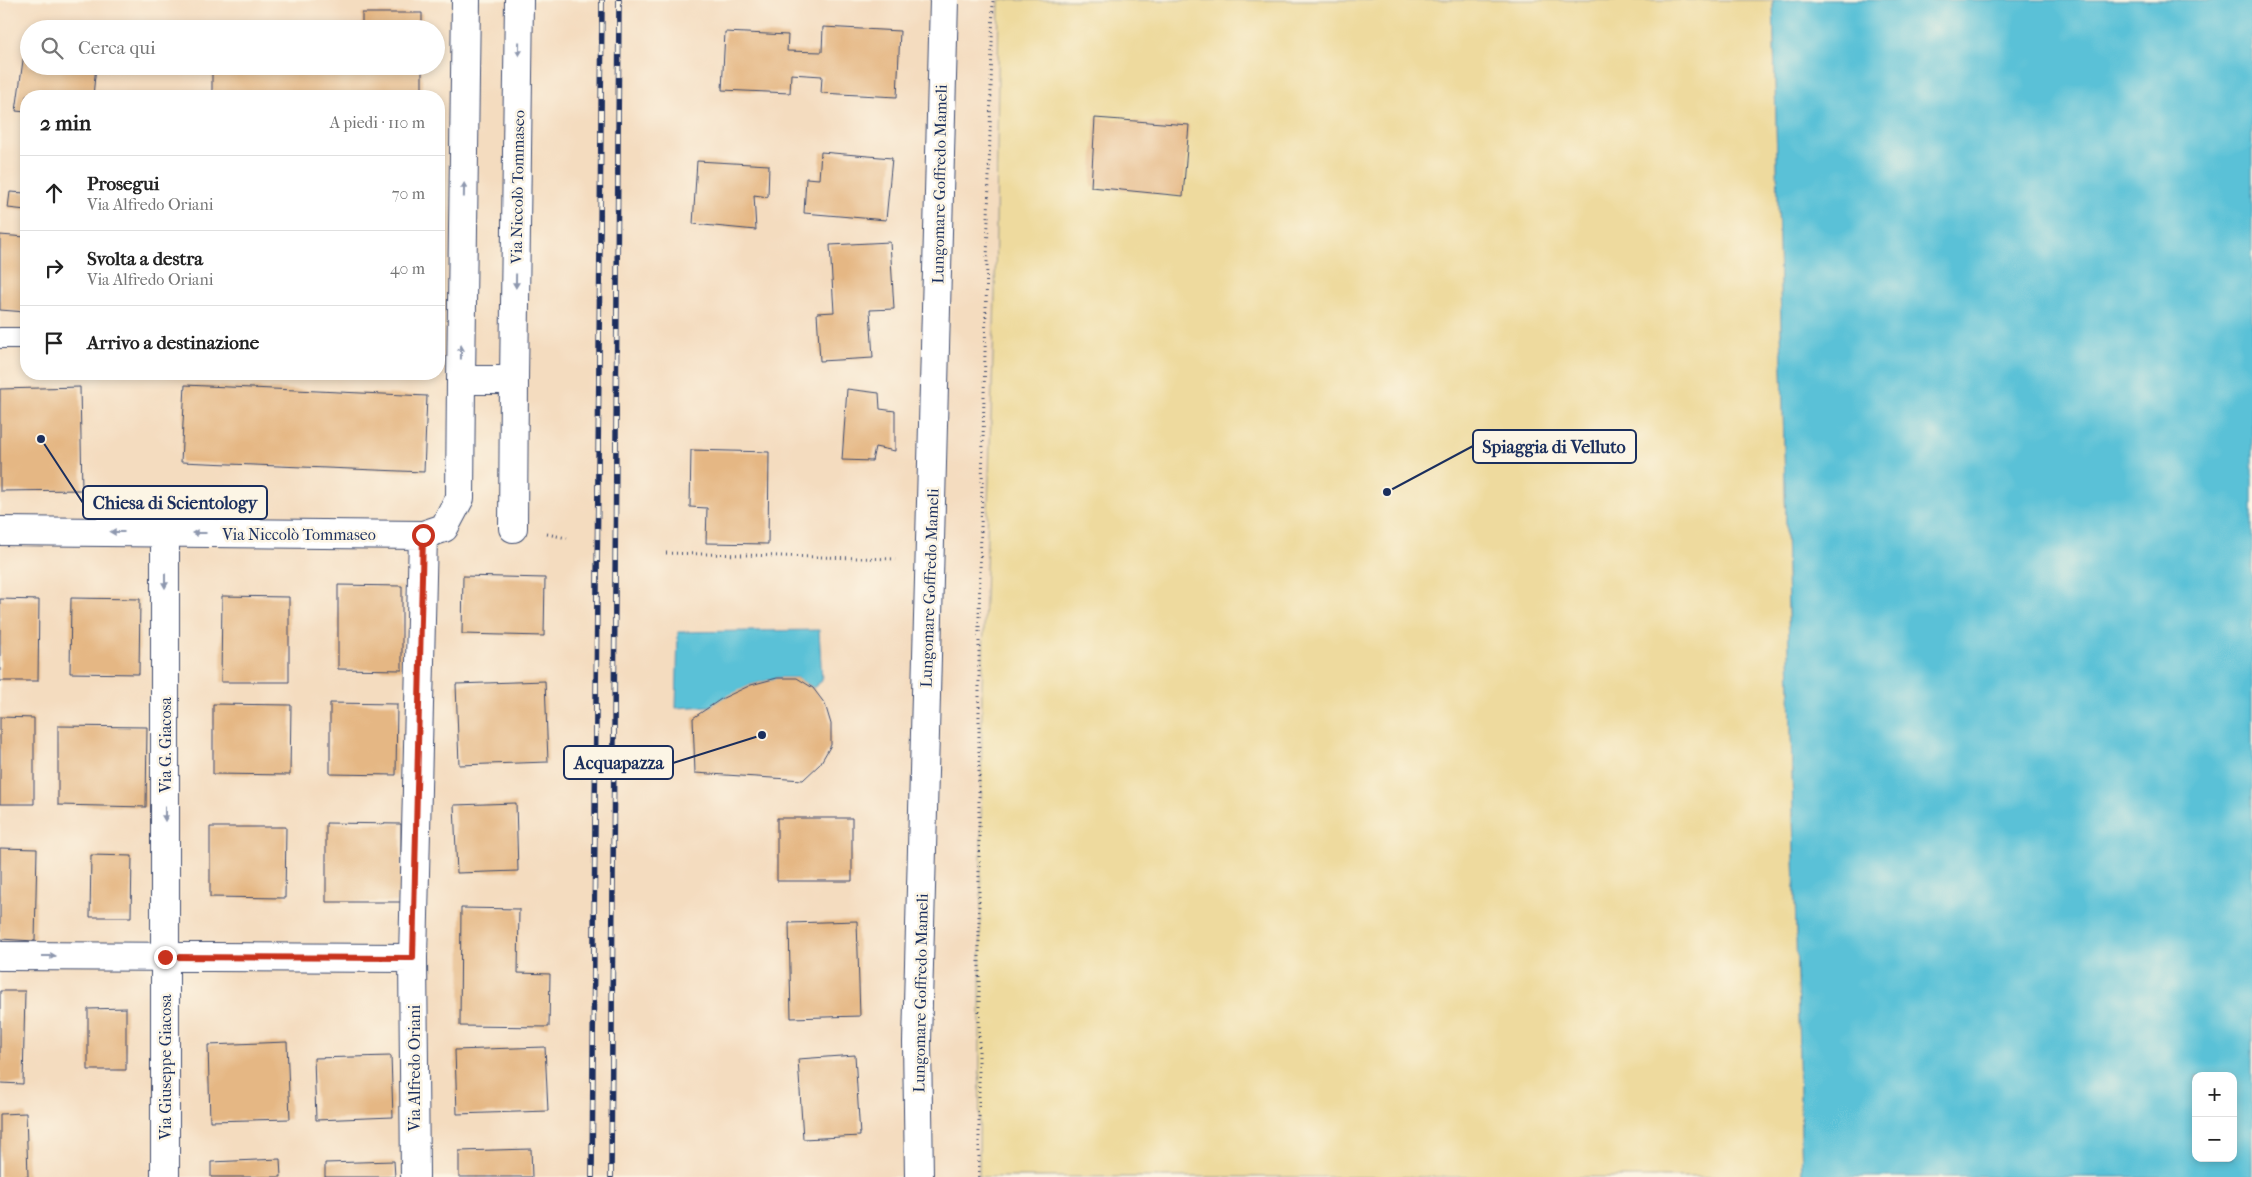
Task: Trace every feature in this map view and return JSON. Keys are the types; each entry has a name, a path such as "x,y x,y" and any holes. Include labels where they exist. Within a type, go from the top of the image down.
{"street":[{"name":"Via Niccolò Tommaseo","path":"0,531 423,535 444,528 460,498 466,0"},
{"name":"Via Niccolò Tommaseo","path":"513,528 520,0"},
{"name":"Lungomare Goffredo Mameli","path":"919,1177 917,1042 944,0"},
{"path":"461,380 514,380"},
{"name":"Via G. Giacosa","path":"165,957 166,533"},
{"name":"Via Alfredo Oriani","path":"414,1177 413,958 423,535"},
{"path":"0,956 413,958"},
{"name":"Via Giuseppe Giacosa","path":"165,957 165,1177"}],"lane":[{"path":"0,338 20,338"}],"path":[{"path":"979,1177 978,617 993,0"},
{"path":"666,553 930,560"}],"sand":[{"path":"999,0 1773,0 1802,1177 979,1177 982,689 995,296"}],"water":[{"path":"1773,0 2252,0 2252,1177 1802,1177"},
{"path":"819,630 822,681 813,688 797,678 777,678 751,685 711,706 676,708 678,632"}],"building":[{"path":"362,13 422,13 422,20 362,20"},
{"path":"823,27 900,31 897,97 821,93 822,76 791,74 790,93 722,90 725,32 788,35 787,51 822,52"},
{"path":"21,75 95,75 94,90 20,90 20,111 16,111"},
{"path":"212,75 422,75 422,90 212,90"},
{"path":"1095,118 1189,125 1183,196 1091,187"},
{"path":"821,152 892,158 886,220 804,213 806,178 819,179"},
{"path":"697,161 769,165 768,197 754,195 756,230 693,224"},
{"path":"10,192 20,193 20,209 8,208"},
{"path":"0,235 20,237 20,312 0,310"},
{"path":"890,242 894,309 870,310 873,358 820,361 817,313 834,312 830,245"},
{"path":"185,385 427,396 424,472 181,462"},
{"path":"80,387 82,490 0,491 0,389"},
{"path":"847,389 879,393 880,409 895,411 895,451 875,447 872,461 842,460"},
{"path":"691,450 769,452 768,544 706,543 707,508 690,507"},
{"path":"463,576 545,578 544,636 462,634"},
{"path":"338,585 402,586 402,670 338,669"},
{"path":"222,596 289,597 289,682 221,682"},
{"path":"71,598 140,599 139,674 70,673"},
{"path":"0,599 39,600 38,681 0,681"},
{"path":"777,678 797,678 813,688 825,704 831,724 831,745 820,764 803,780 695,773 693,718 721,699 751,685"},
{"path":"545,681 548,762 459,765 456,684"},
{"path":"330,703 397,704 396,775 330,774"},
{"path":"213,704 291,705 290,775 213,774"},
{"path":"0,717 34,718 34,804 0,804"},
{"path":"58,726 147,727 146,807 58,805"},
{"path":"516,803 518,871 457,873 454,805"},
{"path":"777,818 852,818 852,881 777,881"},
{"path":"326,823 401,824 401,902 326,902"},
{"path":"210,827 286,827 285,898 210,897"},
{"path":"0,848 37,849 35,941 0,939"},
{"path":"91,855 132,856 131,917 90,917"},
{"path":"461,908 519,909 518,973 550,974 549,1027 460,1026"},
{"path":"857,921 860,1016 791,1018 789,923"},
{"path":"0,991 25,991 23,1084 0,1083"},
{"path":"126,1008 126,1070 88,1070 88,1009"},
{"path":"287,1042 290,1119 210,1121 208,1045"},
{"path":"545,1047 548,1111 457,1114 455,1050"},
{"path":"855,1055 860,1136 803,1139 798,1059"},
{"path":"391,1056 393,1117 316,1120 314,1058"},
{"path":"26,1113 28,1177 0,1177 0,1114"},
{"path":"531,1149 532,1177 459,1177 459,1151"},
{"path":"280,1159 281,1177 211,1177 211,1162"},
{"path":"394,1161 395,1177 325,1177 325,1163"}],"railway":[{"path":"592,1177 602,0"},
{"path":"611,1177 619,0"}],"place":[{"name":"Chiesa di Scientology","path":"41,439"},
{"name":"Spiaggia di Velluto","path":"1387,492"},
{"name":"Acquapazza","path":"762,735"}],"route":[{"path":"165,957 413,958 423,535"}]}
